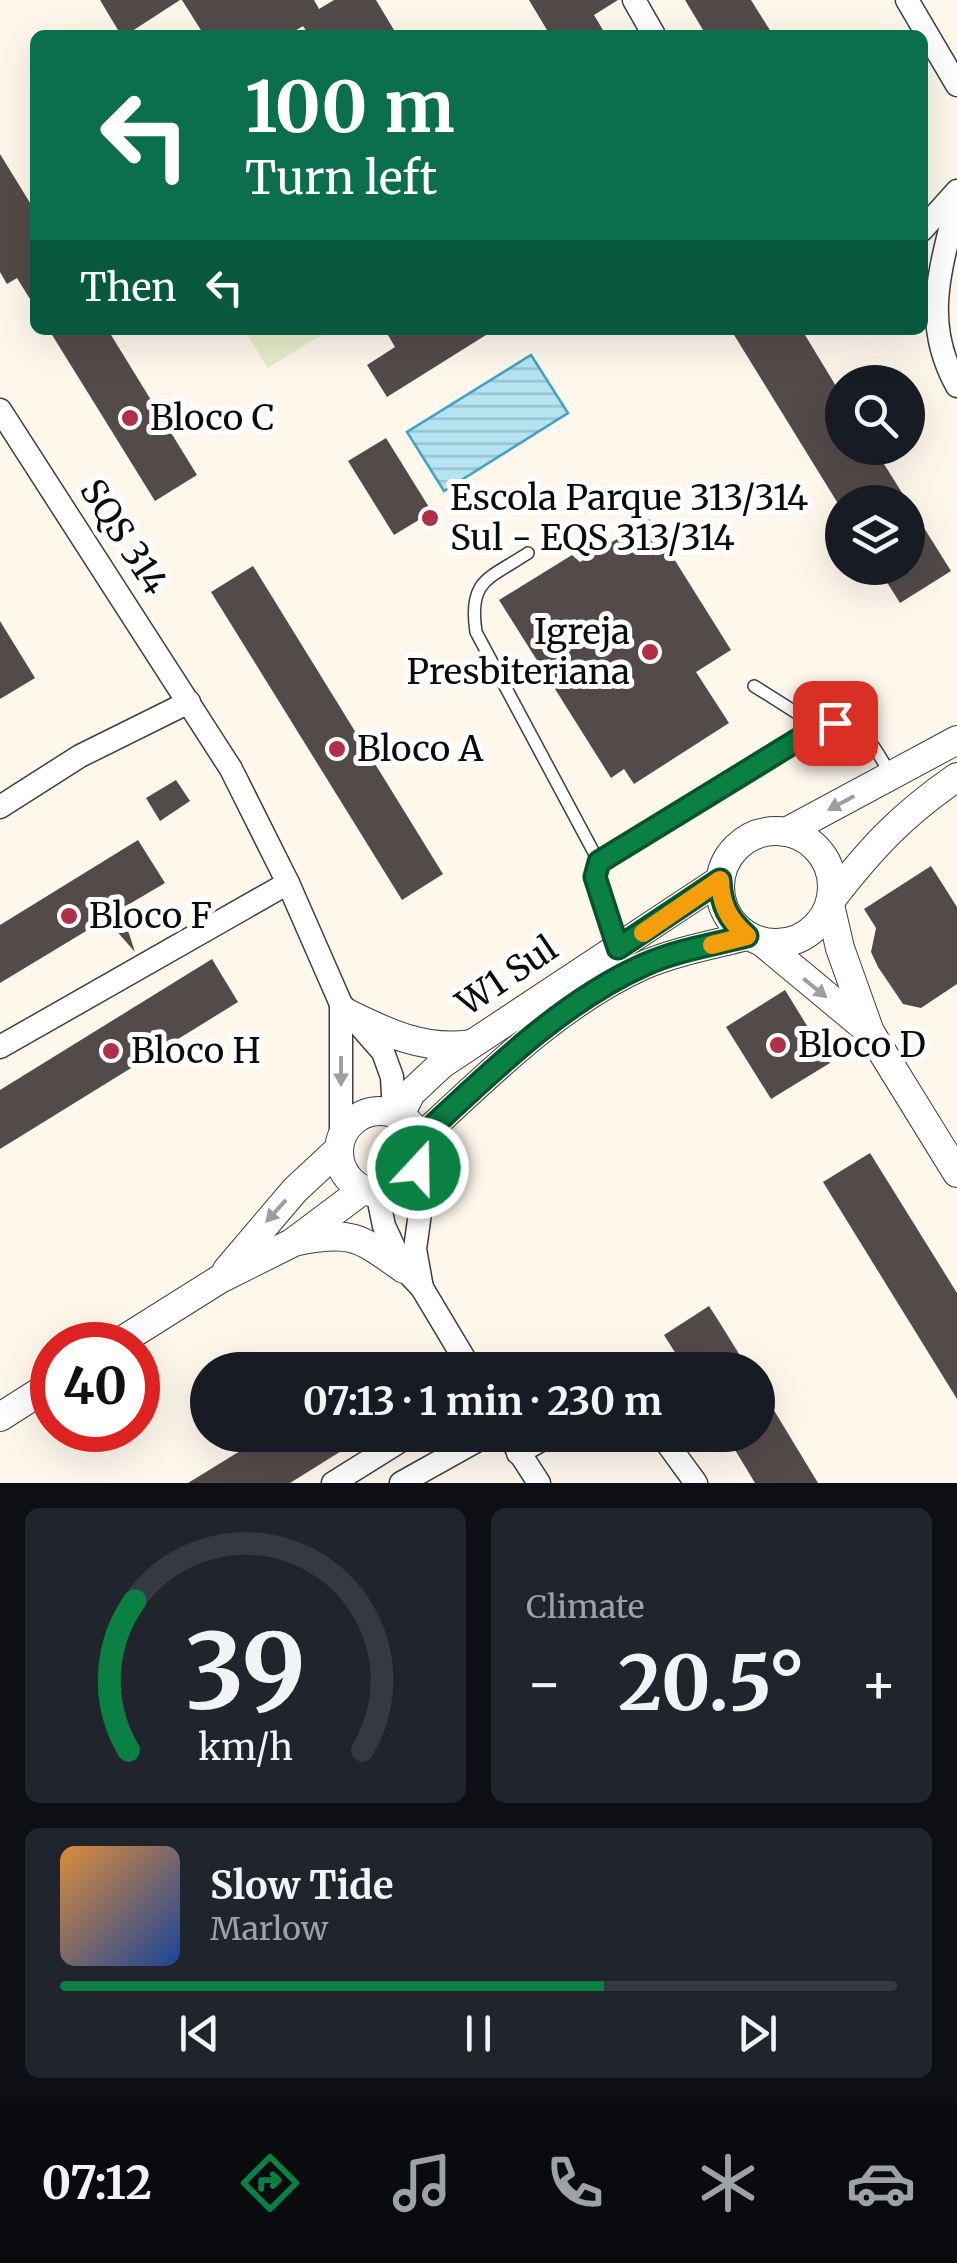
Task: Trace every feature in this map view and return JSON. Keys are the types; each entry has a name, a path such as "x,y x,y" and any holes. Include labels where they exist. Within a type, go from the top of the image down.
{"street":[{"path":"634,0 651,30"},
{"path":"907,0 924,30"},
{"path":"928,36 957,86"},
{"path":"928,223 957,191"},
{"path":"957,201 936,306 936,332 945,364 957,386"},
{"name":"SQS 314","path":"0,410 231,768 344,1009 383,1052 397,1114"},
{"path":"0,807 80,756 189,702"},
{"path":"786,832 957,740"},
{"path":"754,939 790,942 815,928 872,848 912,808 957,777"},
{"path":"870,1032 731,921 721,902 720,880 727,859 743,842 763,833 786,832 808,840 824,857 832,878 831,902 840,948 870,1032 957,1173"},
{"name":"W1 Sul","path":"397,1114 427,1076 720,880"},
{"path":"0,1048 288,883"},
{"name":"W1 Sul","path":"419,1139 521,1045 604,987 640,966 676,952 754,939"},
{"path":"344,1009 410,1041 472,1044"},
{"name":"SQS 314","path":"340,1143 344,1009"},
{"path":"220,1279 340,1143 347,1126 368,1112 397,1114 419,1139 421,1206 413,1278"},
{"path":"340,1143 345,1173 370,1191 384,1226 460,1352"},
{"path":"152,1322 220,1279 292,1243 370,1191 402,1187 418,1168"},
{"path":"292,1243 327,1235 350,1236 370,1243 413,1278"},
{"path":"0,1417 30,1398"},
{"path":"333,1483 383,1452"},
{"path":"402,1483 456,1452"},
{"path":"518,1452 538,1483"},
{"path":"674,1452 696,1483"}],"lane":[{"path":"528,553 478,586 472,605 476,632 599,862 595,877 618,948"},
{"path":"754,686 819,727"},
{"path":"599,862 819,727 835,723 853,726 868,738 892,776"}],"green space":[{"path":"247,335 321,335 268,368"}],"water":[{"path":"531,355 568,413 444,491 407,432"}],"building":[{"path":"100,0 180,0 134,30 118,30"},
{"path":"182,0 314,0 319,9 334,0 376,0 394,30 306,30 303,26 296,30 201,30"},
{"path":"529,0 618,0 594,15 603,30 547,30"},
{"path":"685,0 751,0 770,30 703,30"},
{"path":"0,154 30,203 30,299 17,278 7,284 0,272"},
{"name":"Bloco C","path":"52,335 111,335 197,475 155,501"},
{"path":"388,335 486,335 387,397 367,365 395,347"},
{"path":"734,335 805,335 825,368 825,465 885,465 897,485 827,485"},
{"path":"386,438 432,512 394,535 348,461"},
{"name":"Igreja Presbiteriana","path":"649,519 731,650 696,672 729,723 634,784 624,769 611,778 499,600 572,555 580,562"},
{"path":"925,529 951,571 900,603 889,585 925,585"},
{"name":"Bloco A","path":"253,566 443,874 402,900 211,592"},
{"path":"0,621 35,678 0,699"},
{"path":"176,780 190,801 160,821 146,798"},
{"name":"Bloco F","path":"138,840 165,883 121,909 135,952 106,919 0,983 0,925"},
{"path":"931,866 957,907 957,984 921,1008 903,1004 878,967 871,952 876,928 864,909"},
{"name":"Bloco H","path":"212,959 238,1002 0,1149 0,1090"},
{"name":"Bloco D","path":"785,990 830,1063 771,1099 726,1027"},
{"path":"870,1153 957,1293 957,1399 823,1182"},
{"path":"709,1306 738,1352 675,1352 664,1335"},
{"path":"775,1412 818,1483 755,1483 736,1452 775,1452"},
{"path":"238,1452 340,1452 290,1483 188,1483"}],"slow traffic":[{"path":"643,933 720,880 721,902 731,921 747,936 712,945"}],"place":[{"name":"Bloco C","path":"130,418"},
{"name":"Escola Parque 313/314 Sul - EQS 313/314","path":"430,518"},
{"name":"Igreja Presbiteriana","path":"650,652"},
{"name":"Bloco A","path":"337,749"},
{"name":"Bloco F","path":"69,916"},
{"name":"Bloco D","path":"778,1045"},
{"name":"Bloco H","path":"111,1051"}],"route":[{"path":"418,1168 419,1139 521,1045 640,966 676,952 747,936 731,921 721,902 720,880 618,948 595,877 599,862 819,727 835,723"}]}
